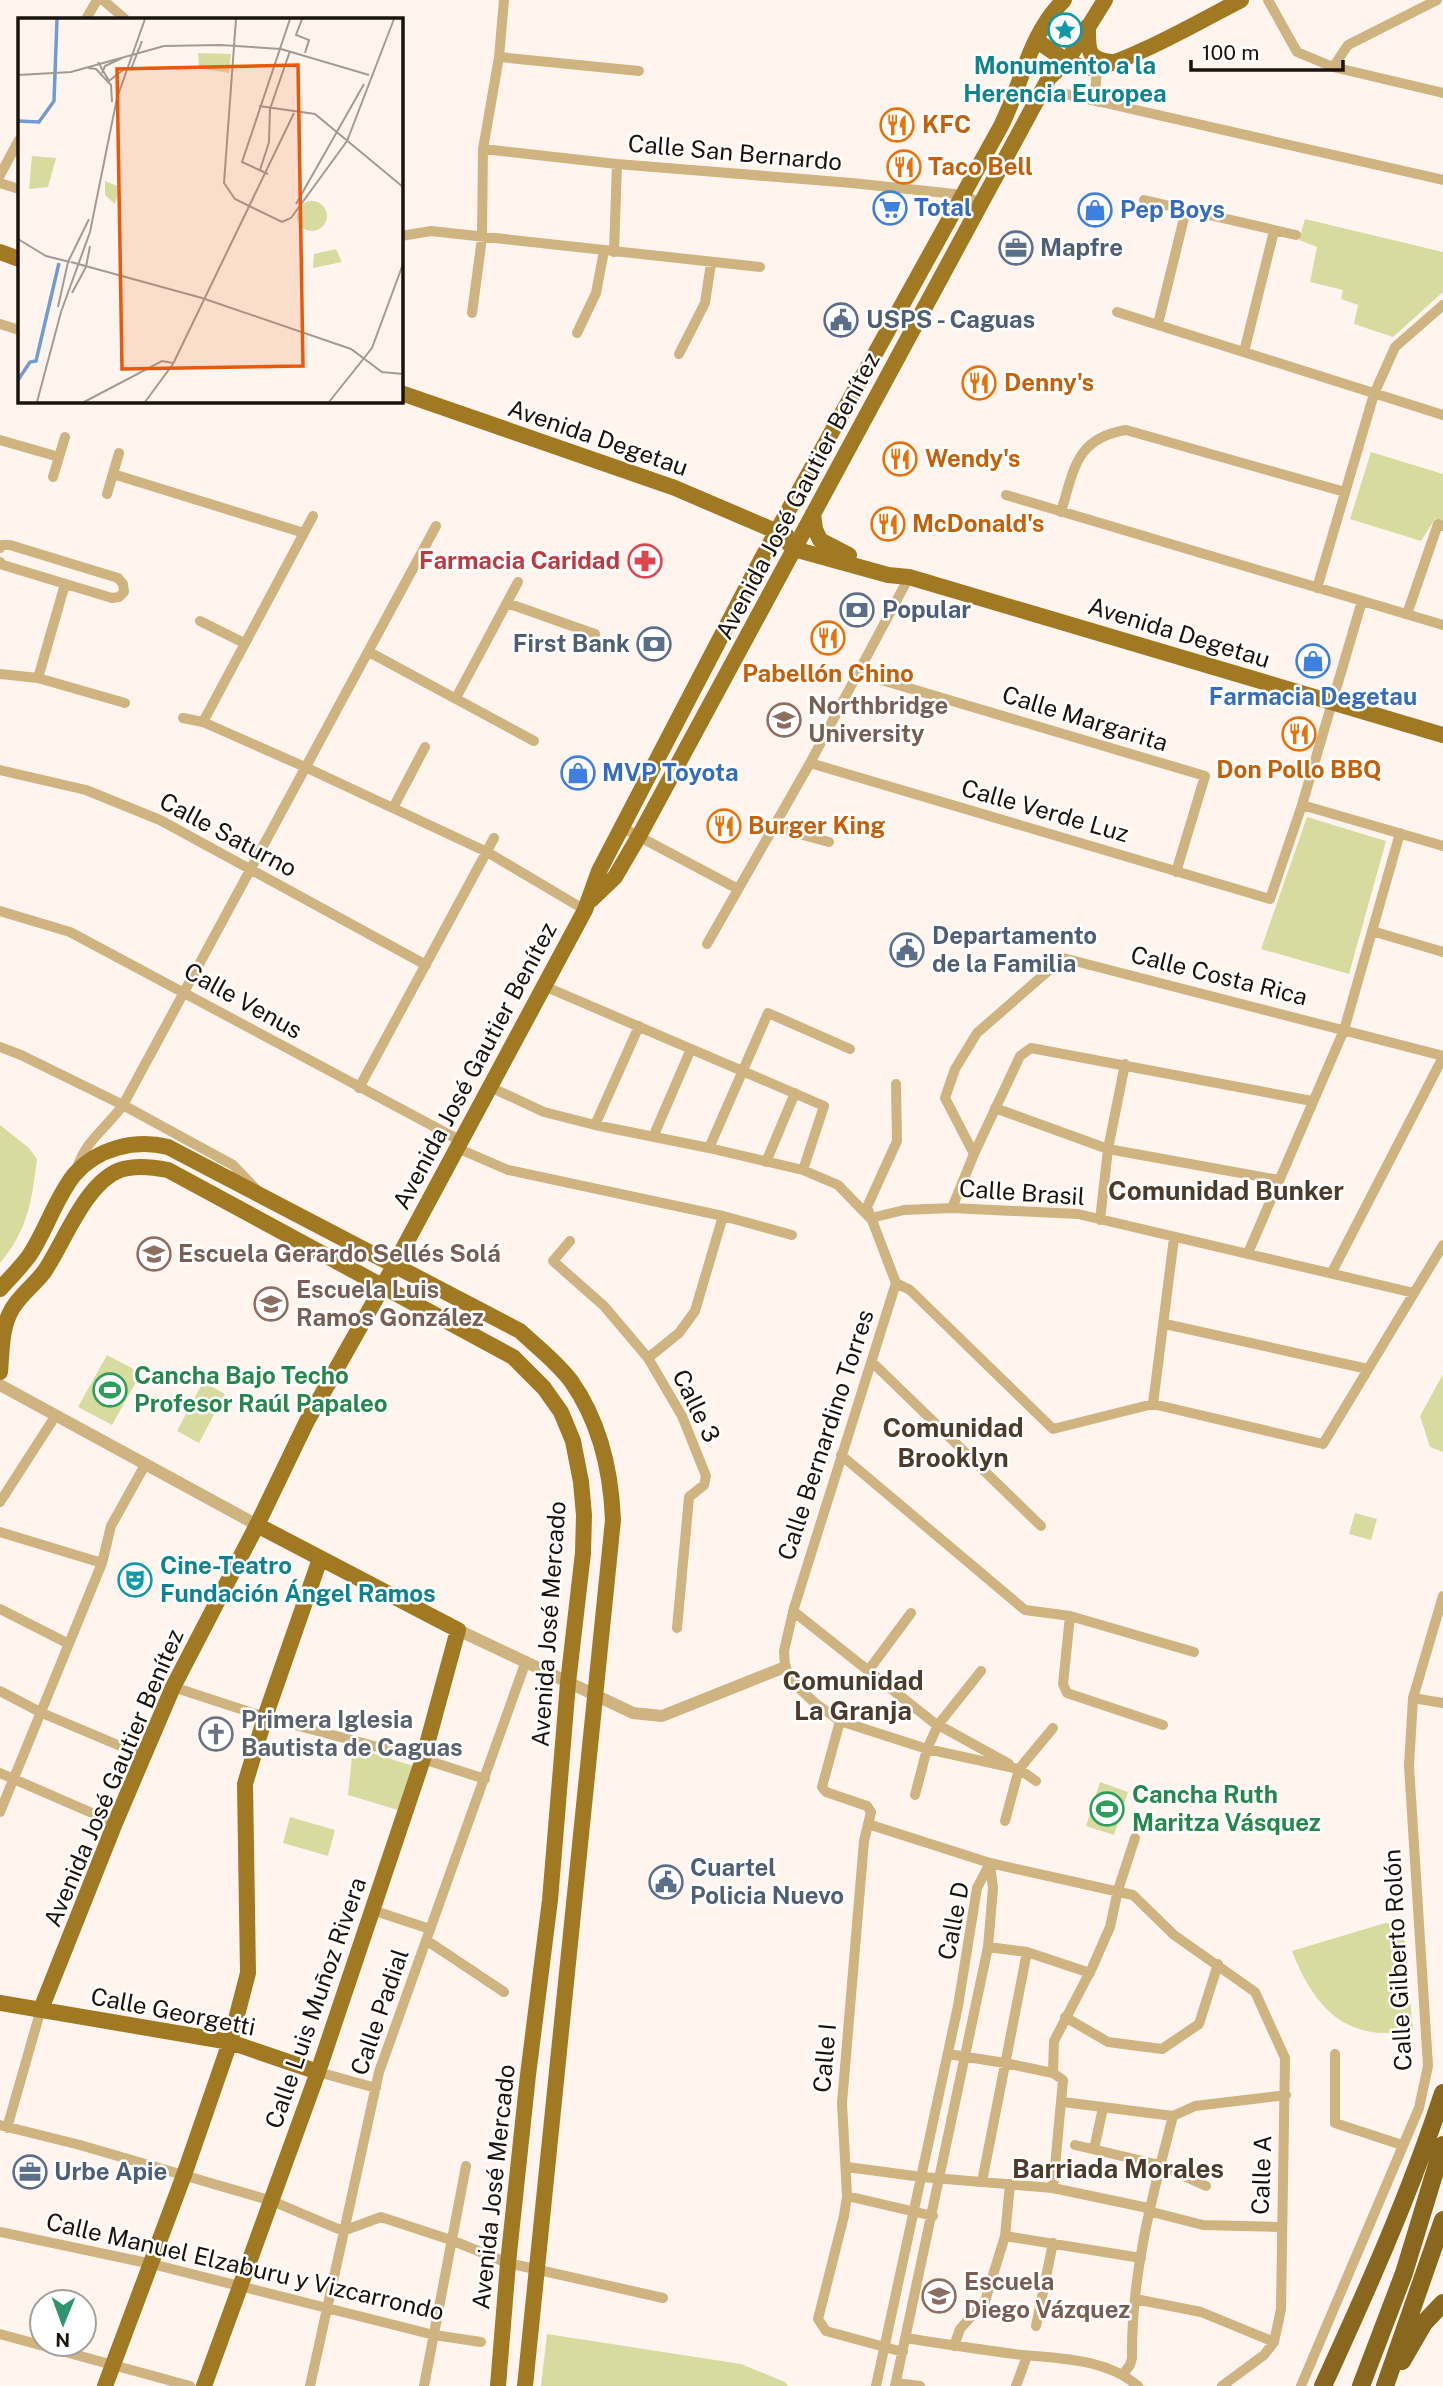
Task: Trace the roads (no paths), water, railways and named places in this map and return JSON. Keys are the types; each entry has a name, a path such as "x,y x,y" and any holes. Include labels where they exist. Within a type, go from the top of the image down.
{"highway":[{"path":"1323,2386 1390,2238 1424,2152 1443,2094"},
{"path":"1361,2386 1404,2273 1443,2145"},
{"path":"1387,2381 1443,2220"},
{"path":"1387,2381 1405,2357 1424,2323 1443,2304"}],"main road":[{"name":"Avenida José Gautier Benítez","path":"41,2009 173,1687 257,1525 307,1421 383,1286 587,906 599,871 621,827 776,533 964,195 1013,102 1036,40 1049,17 1064,0"},
{"name":"Avenida José Gautier Benítez","path":"587,906 615,877 639,836 1049,78 1067,61 1105,0"},
{"path":"1036,40 1067,61 1088,68 1097,67 1126,58 1241,0"},
{"path":"1088,24 1088,48 1092,55 1098,60 1114,62"},
{"path":"0,252 18,259"},
{"name":"Avenida Degetau","path":"402,393 675,488 797,544 888,575 905,576 1443,735"},
{"path":"814,514 815,529 820,541 849,555"},
{"name":"Avenida Degetau","path":"797,544 849,555 891,568 905,576"},
{"name":"Avenida José Mercado","path":"0,1289 28,1256 74,1175 108,1152 132,1144 149,1143 168,1147 520,1331 571,1381 594,1422 606,1459 612,1492 613,1520 525,2386"},
{"name":"Avenida José Mercado","path":"0,1372 2,1328 12,1309 45,1270 99,1184 120,1170 143,1167 168,1170 513,1357 544,1388 561,1412 573,1441 582,1482 583,1553 568,1683 550,1900 508,2263 498,2386"},
{"path":"257,1525 458,1630"},
{"path":"105,2386 184,2175 230,2042 248,1973 245,1784 265,1717 320,1559"},
{"name":"Calle Luis Muñoz Rivera","path":"204,2386 318,2072 423,1759 458,1630"},
{"name":"Calle Georgetti","path":"0,2003 230,2042 318,2072"}],"street":[{"path":"87,18 97,0"},
{"path":"103,0 124,18"},
{"path":"472,313 482,237 483,149 499,57 505,0"},
{"path":"1268,0 1297,52 1333,66 1443,93"},
{"path":"1333,66 1348,45 1437,0"},
{"path":"499,57 639,71"},
{"path":"1097,67 1095,95 1101,102"},
{"path":"1056,92 1443,180"},
{"path":"0,175 18,142"},
{"name":"Calle San Bernardo","path":"483,149 617,164 964,195 981,204"},
{"path":"577,333 596,293 609,252 617,164"},
{"path":"0,183 18,189"},
{"path":"1144,200 1296,235"},
{"path":"1158,324 1186,210"},
{"path":"402,236 431,230 760,267"},
{"path":"1244,352 1274,230"},
{"path":"679,354 705,303 711,262"},
{"path":"1317,588 1374,394 1395,347 1443,305"},
{"path":"1117,312 1443,415"},
{"path":"0,324 18,330"},
{"path":"1061,512 1073,471 1087,445 1107,433 1126,430 1345,492"},
{"path":"53,477 65,437"},
{"path":"0,440 60,457"},
{"path":"107,494 119,453"},
{"path":"113,474 304,533"},
{"path":"1006,495 1443,625"},
{"path":"203,722 313,516"},
{"path":"1407,614 1438,524 1443,526"},
{"path":"74,1175 82,1152 94,1137 108,1126 123,1105 436,526"},
{"path":"0,548 2,545 9,545 118,578 123,584 124,592 120,597 112,598 2,565 0,562"},
{"path":"707,944 810,763 905,576"},
{"path":"456,698 518,582"},
{"path":"38,678 65,584"},
{"path":"1362,601 1302,805 1443,846"},
{"path":"506,603 595,634"},
{"path":"200,621 244,643"},
{"path":"369,652 534,741"},
{"name":"Calle Margarita","path":"858,673 1205,776 1176,872"},
{"path":"0,674 38,678 125,703"},
{"path":"183,718 203,722 305,767 487,852 587,906"},
{"path":"393,808 425,747"},
{"name":"Calle Verde Luz","path":"810,763 1269,899 1302,805"},
{"name":"Calle Saturno","path":"0,770 86,790 160,820 426,965"},
{"path":"621,827 738,889"},
{"path":"773,827 830,842"},
{"path":"1248,1253 1344,1030 1401,834"},
{"path":"359,1088 494,838"},
{"name":"Calle Venus","path":"0,911 70,932 459,1145"},
{"path":"1372,930 1443,952"},
{"name":"Calle Costa Rica","path":"974,1154 945,1098 956,1069 977,1033 1063,958 1443,1056"},
{"path":"544,986 824,1106 803,1170"},
{"path":"709,1148 768,1013 850,1049"},
{"path":"595,1125 639,1026"},
{"path":"0,1047 123,1105 233,1165 265,1198"},
{"path":"952,1208 1020,1056 1031,1048 1312,1101"},
{"path":"653,1137 691,1049"},
{"path":"1332,1272 1443,1056"},
{"path":"1100,1220 1108,1149 1125,1064"},
{"path":"871,1218 867,1207 897,1141 896,1084"},
{"path":"490,1087 544,1112 803,1170 838,1185 871,1218"},
{"path":"766,1162 795,1093"},
{"path":"995,1108 1108,1149 1279,1180"},
{"path":"459,1145 508,1170 723,1216 793,1235"},
{"name":"Calle Brasil","path":"871,1218 904,1210 952,1208 1077,1214 1414,1293"},
{"path":"648,1358 679,1333 695,1311 723,1216"},
{"name":"Calle Bernardino Torres","path":"785,1667 784,1651 793,1611 896,1283 871,1218"},
{"path":"1153,1404 1174,1238"},
{"name":"Calle 3","path":"570,1241 553,1261 604,1306 648,1358 682,1416 706,1476 704,1485 689,1497 677,1628"},
{"path":"896,1283 910,1290 1053,1429 1153,1404 1323,1444 1443,1245"},
{"path":"1165,1324 1368,1370"},
{"path":"872,1362 1041,1526"},
{"path":"0,1385 257,1525"},
{"path":"0,1502 56,1415"},
{"path":"841,1455 1025,1610 1070,1616 1194,1652"},
{"path":"0,1812 102,1563 111,1525 145,1465"},
{"path":"0,1532 102,1563"},
{"name":"Calle Gilberto Rolón","path":"1301,2386 1419,2108 1428,2066 1409,1766 1413,1698 1443,1596"},
{"path":"0,1609 69,1644"},
{"path":"793,1611 938,1725 1036,1781"},
{"path":"868,1671 911,1613"},
{"path":"1070,1616 1063,1684 1067,1693 1163,1725"},
{"path":"458,1630 633,1713 662,1716 785,1667 807,1696 840,1721 927,1749 1019,1769"},
{"name":"Calle Padial","path":"310,2386 379,2072 526,1661"},
{"path":"915,1794 927,1749 938,1725 981,1671"},
{"path":"173,1687 265,1717 423,1759 485,1779"},
{"path":"0,1691 42,1713 144,1756"},
{"path":"1413,1698 1443,1703"},
{"path":"840,1721 822,1787 826,1792 867,1806 871,1812 868,1824 990,1863 1118,1890"},
{"path":"1005,1821 1019,1769 1053,1728"},
{"path":"0,1773 115,1823"},
{"name":"Calle I","path":"868,1824 864,1841 842,2103 847,2167 845,2216 818,2319 826,2331 903,2352"},
{"path":"1053,2073 1054,2041 1090,1973 1110,1927 1118,1890 1135,1839"},
{"name":"Calle D","path":"895,2384 933,2216 988,1947 993,1888 990,1863"},
{"name":"Calle D","path":"876,2386 965,1971 977,1888 990,1863"},
{"name":"Calle A","path":"1118,1890 1133,1895 1174,1935 1255,1992 1285,2058 1281,2309 1274,2342"},
{"path":"372,1910 430,1929"},
{"path":"426,1940 504,1992"},
{"path":"988,1947 1027,1952 1090,1973"},
{"path":"982,2182 1027,1952"},
{"path":"1065,2017 1108,2042 1162,2049 1199,2024 1218,1964"},
{"path":"41,2009 4,2127 272,2201 343,2231 381,2217 508,2263 663,2298"},
{"path":"948,2054 1053,2073 1063,2080 1053,2188"},
{"path":"1335,2054 1335,2123 1402,2145"},
{"name":"Calle Georgetti","path":"318,2072 376,2088"},
{"path":"1063,2102 1173,2116 1195,2106 1286,2095"},
{"path":"1094,2149 1102,2108"},
{"path":"1123,2374 1132,2358 1135,2299 1148,2209 1173,2116"},
{"path":"1075,2145 1160,2165 1206,2186"},
{"path":"424,2386 466,2166"},
{"path":"847,2167 922,2177 1053,2188 1148,2209 1202,2225 1281,2227"},
{"path":"954,2346 960,2329 985,2301 1005,2236 1010,2184"},
{"path":"847,2196 933,2216"},
{"name":"Calle Manuel Elzaburu y Vizcarrondo","path":"0,2232 152,2264 434,2335 481,2342"},
{"path":"1005,2236 1141,2258"},
{"path":"1037,2326 1054,2243"},
{"path":"1135,2299 1201,2312 1274,2342 1264,2356 1222,2386"},
{"path":"0,2334 190,2386"},
{"path":"906,2338 1084,2362 1123,2374 1138,2386"},
{"path":"1016,2386 1027,2356"},
{"path":"895,2384 920,2386"}],"water":[{"path":"1064,17 1073,21 1077,30 1073,39 1064,43 1055,39 1051,30 1055,21"}],"place":[{"name":"Monumento a la Herencia Europea","path":"1065,30"},
{"name":"KFC","path":"897,125"},
{"name":"Taco Bell","path":"904,167"},
{"name":"Total","path":"890,208"},
{"name":"Pep Boys","path":"1095,210"},
{"name":"Mapfre","path":"1016,248"},
{"name":"USPS - Caguas","path":"841,320"},
{"name":"Denny's","path":"979,383"},
{"name":"Wendy's","path":"900,459"},
{"name":"McDonald's","path":"888,524"},
{"name":"Farmacia Caridad","path":"645,561"},
{"name":"Popular","path":"857,610"},
{"name":"Pabellón Chino","path":"828,638"},
{"name":"First Bank","path":"654,644"},
{"name":"Farmacia Degetau","path":"1313,661"},
{"name":"Northbridge University","path":"784,720"},
{"name":"Don Pollo BBQ","path":"1299,734"},
{"name":"MVP Toyota","path":"578,773"},
{"name":"Burger King","path":"724,826"},
{"name":"Departamento de la Familia","path":"907,950"},
{"name":"Escuela Gerardo Sellés Solá","path":"154,1254"},
{"name":"Escuela Luis Ramos González","path":"271,1304"},
{"name":"Cancha Bajo Techo Profesor Raúl Papaleo","path":"110,1390"},
{"name":"Cine-Teatro Fundación Ángel Ramos","path":"135,1580"},
{"name":"Primera Iglesia Bautista de Caguas","path":"216,1734"},
{"name":"Cancha Ruth Maritza Vásquez","path":"1107,1809"},
{"name":"Cuartel Policia Nuevo","path":"666,1882"},
{"name":"Urbe Apie","path":"30,2172"},
{"name":"Escuela Diego Vázquez","path":"939,2296"}],"district":[{"name":"Comunidad Bunker","path":"1226,1191"},
{"name":"Comunidad Brooklyn","path":"953,1443"},
{"name":"Comunidad La Granja","path":"853,1696"},
{"name":"Barriada Morales","path":"1118,2169"}]}
